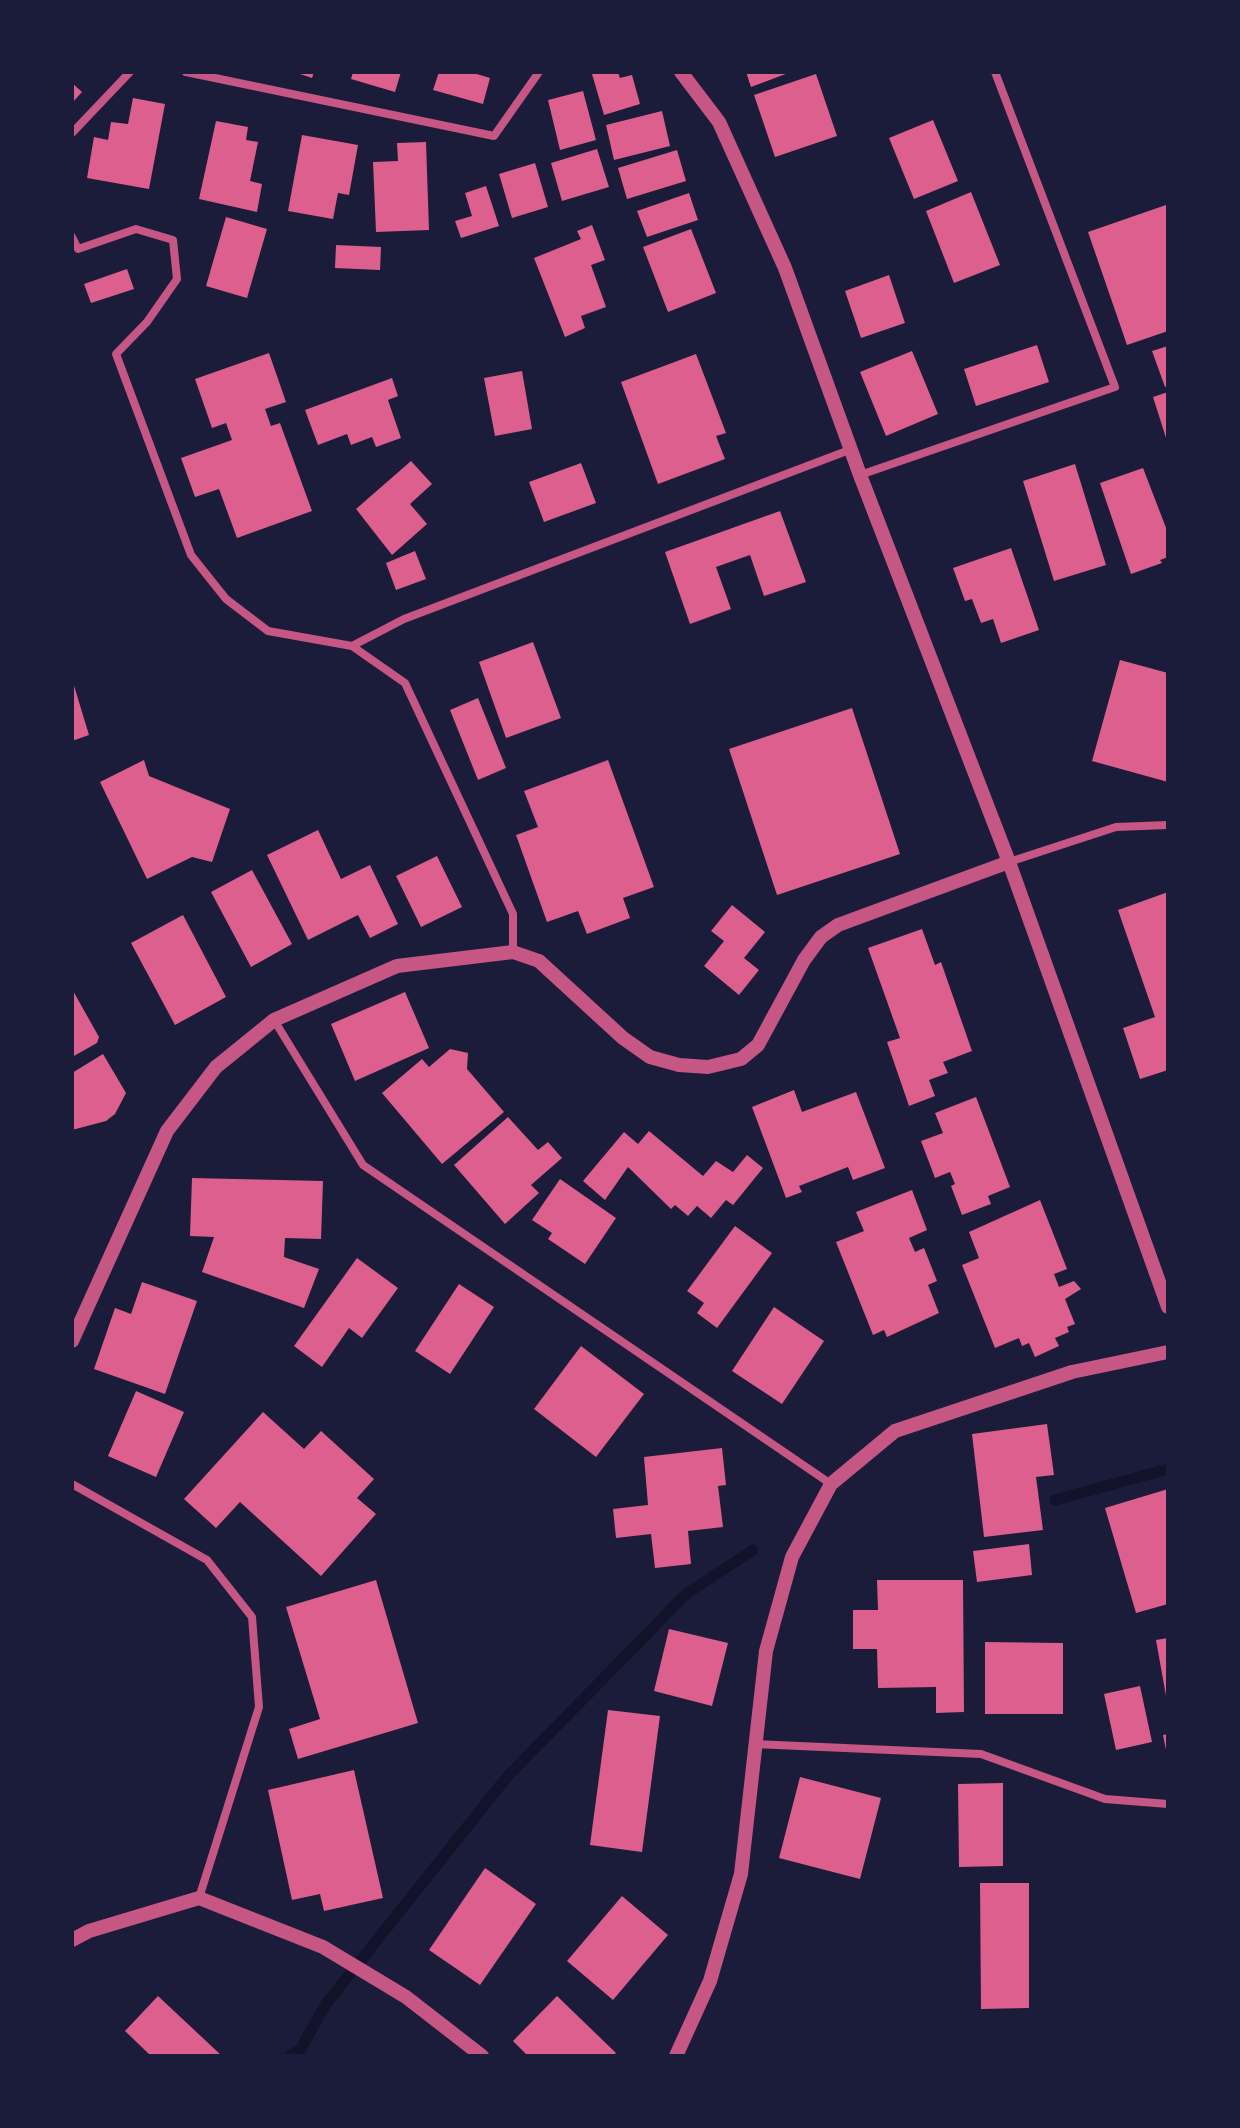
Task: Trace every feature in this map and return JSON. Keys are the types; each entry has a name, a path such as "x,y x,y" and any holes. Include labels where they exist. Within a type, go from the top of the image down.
{"street":[{"path":"72,133 130,72"},
{"path":"186,72 494,136 539,72"},
{"path":"681,72 719,122 785,268 860,475 1009,862 1168,1307"},
{"path":"860,475 1115,387 995,72"},
{"path":"72,237 78,249 136,229 173,240 177,279 147,322 116,354 191,555 226,599 268,631 352,646 405,683 513,914 513,952"},
{"path":"352,646 404,619 852,449"},
{"path":"72,1341 167,1131 216,1067 274,1020 397,966 513,952 539,961 623,1038 650,1057 679,1065 708,1067 741,1059 758,1045 804,960 821,937 838,925 1009,862 1116,827 1168,825"},
{"path":"274,1020 363,1165 831,1484"},
{"path":"676,2056 710,1981 741,1874 766,1651 792,1557 831,1484 895,1431 1072,1372 1168,1352"},
{"path":"72,1484 207,1560 252,1617 259,1707 199,1898"},
{"path":"754,1744 981,1754 1105,1799 1168,1804"},
{"path":"72,1940 89,1931 199,1898 323,1947 406,1997 482,2056"}],"building":[{"path":"294,72 314,72 312,78"},
{"path":"353,72 401,72 395,92 351,79"},
{"path":"439,72 470,72 490,78 483,104 433,90"},
{"path":"618,72 620,78 632,75 640,104 604,115 592,74"},
{"path":"746,72 791,72 751,87"},
{"path":"816,74 837,136 775,157 754,95"},
{"path":"72,83 82,92 72,103"},
{"path":"583,91 596,140 560,150 548,100"},
{"path":"133,98 165,104 149,189 87,178 94,137 108,140 111,122 128,124"},
{"path":"662,111 670,146 614,160 606,125"},
{"path":"933,120 958,181 914,199 889,138"},
{"path":"216,121 248,127 246,140 258,142 250,181 262,184 257,212 199,199"},
{"path":"302,135 358,145 349,195 338,193 333,219 288,211"},
{"path":"426,142 429,230 376,232 373,162 398,161 397,143"},
{"path":"597,149 609,187 562,201 551,163"},
{"path":"677,150 686,181 627,199 618,168"},
{"path":"535,163 548,207 512,218 499,174"},
{"path":"486,186 499,226 461,238 455,221 472,216 465,193"},
{"path":"971,192 1000,265 954,283 926,211"},
{"path":"689,193 698,220 647,237 637,211"},
{"path":"1166,205 1168,331 1127,345 1088,232"},
{"path":"226,217 267,229 247,298 206,286"},
{"path":"592,225 605,260 591,265 606,307 581,316 585,328 565,337 534,258 581,239 577,231"},
{"path":"691,229 716,293 668,312 643,247"},
{"path":"336,245 381,247 380,270 335,268"},
{"path":"127,269 134,289 91,303 84,284"},
{"path":"889,275 905,323 861,338 845,291"},
{"path":"1037,345 1049,382 976,406 964,369"},
{"path":"1168,346 1168,386 1165,387 1152,351"},
{"path":"912,351 938,414 886,436 860,372"},
{"path":"269,353 286,402 265,409 271,426 280,423 312,511 237,538 219,489 195,497 181,458 232,440 226,423 212,428 195,379"},
{"path":"696,354 726,433 716,436 725,459 658,484 621,382"},
{"path":"522,371 532,429 495,436 484,378"},
{"path":"392,378 398,396 388,400 401,438 376,447 372,437 351,445 347,434 318,445 305,410"},
{"path":"1168,392 1168,441 1167,441 1153,397"},
{"path":"411,461 432,484 410,504 427,524 392,555 356,509"},
{"path":"581,463 596,503 544,522 529,482"},
{"path":"1075,464 1106,565 1054,581 1023,481"},
{"path":"1143,468 1168,533 1168,557 1160,560 1162,563 1131,574 1100,483"},
{"path":"780,511 806,582 764,596 750,555 716,567 731,609 690,624 665,552"},
{"path":"1011,548 1039,630 1001,643 993,619 981,623 972,599 965,601 953,568"},
{"path":"415,551 426,579 396,590 386,563"},
{"path":"533,642 561,718 506,738 479,662"},
{"path":"1120,660 1168,673 1168,782 1092,761"},
{"path":"72,679 89,735 72,741"},
{"path":"478,698 506,768 478,780 450,710"},
{"path":"852,708 900,854 777,895 729,749"},
{"path":"144,760 149,776 230,809 212,862 192,857 147,879 100,782"},
{"path":"608,760 654,887 623,898 630,918 587,934 578,911 547,922 516,835 538,827 524,791"},
{"path":"318,830 341,879 370,865 398,924 370,938 358,915 308,940 267,855"},
{"path":"437,856 462,907 421,927 396,876"},
{"path":"252,870 292,944 251,967 211,892"},
{"path":"1168,892 1168,1070 1140,1079 1123,1028 1155,1017 1118,910"},
{"path":"732,905 765,932 744,958 759,970 739,995 704,966 724,941 711,931"},
{"path":"183,915 226,997 175,1025 131,943"},
{"path":"922,929 935,965 941,962 972,1051 943,1062 948,1073 929,1080 935,1096 909,1106 887,1042 900,1038 868,948"},
{"path":"72,989 99,1037 97,1043 72,1057"},
{"path":"405,992 429,1048 355,1081 331,1024"},
{"path":"450,1049 468,1053 467,1069 504,1112 442,1164 382,1093 422,1059 429,1067"},
{"path":"103,1054 126,1093 115,1114 106,1121 72,1130 72,1073"},
{"path":"794,1090 802,1112 856,1092 885,1168 853,1180 848,1167 799,1186 802,1192 786,1198 752,1107"},
{"path":"976,1097 1010,1187 988,1196 991,1204 962,1215 951,1186 955,1184 950,1172 935,1178 921,1141 943,1133 935,1113"},
{"path":"508,1117 538,1150 548,1142 562,1158 531,1185 539,1193 505,1224 454,1165"},
{"path":"649,1131 703,1176 716,1161 733,1172 747,1155 763,1168 733,1205 726,1200 711,1218 697,1206 688,1216 675,1205 671,1209 628,1167 605,1200 583,1181 624,1132 638,1144"},
{"path":"192,1178 323,1181 321,1239 285,1238 284,1257 319,1269 304,1308 202,1272 214,1237 190,1236"},
{"path":"560,1179 616,1218 585,1264 548,1239 552,1233 532,1220"},
{"path":"912,1190 927,1230 909,1238 915,1252 924,1248 937,1281 928,1285 939,1313 887,1337 884,1330 873,1335 836,1242 864,1231 856,1212"},
{"path":"1040,1200 1067,1269 1054,1274 1059,1287 1074,1281 1081,1289 1065,1299 1075,1324 1067,1327 1069,1332 1055,1338 1059,1346 1035,1357 1029,1343 1022,1346 1019,1338 995,1348 962,1265 979,1258 969,1232"},
{"path":"735,1226 772,1253 717,1328 697,1313 704,1303 687,1291"},
{"path":"357,1258 398,1288 362,1338 349,1328 322,1367 294,1346"},
{"path":"142,1282 197,1301 165,1394 94,1369 115,1308 131,1314"},
{"path":"459,1284 494,1307 450,1374 415,1351"},
{"path":"774,1307 824,1341 782,1404 732,1371"},
{"path":"581,1346 644,1394 596,1457 534,1409"},
{"path":"136,1391 184,1412 156,1477 108,1456"},
{"path":"263,1412 304,1449 321,1431 374,1479 357,1498 376,1514 321,1576 240,1502 216,1528 184,1499"},
{"path":"1047,1424 1054,1475 1036,1477 1043,1530 984,1537 972,1434"},
{"path":"722,1448 726,1485 718,1486 723,1527 688,1531 691,1564 655,1568 651,1534 616,1538 613,1509 648,1505 644,1457"},
{"path":"1168,1489 1168,1604 1136,1613 1105,1508"},
{"path":"1029,1544 1032,1575 977,1582 973,1551"},
{"path":"376,1580 418,1723 298,1759 289,1729 320,1719 286,1607"},
{"path":"877,1580 963,1580 964,1712 936,1713 936,1687 878,1688 877,1649 853,1649 853,1610 878,1610"},
{"path":"669,1629 728,1643 712,1706 654,1691"},
{"path":"1168,1638 1168,1696 1166,1696 1156,1640"},
{"path":"985,1642 1063,1643 1063,1714 985,1714"},
{"path":"1140,1686 1152,1742 1116,1750 1104,1694"},
{"path":"608,1710 660,1716 642,1852 590,1845"},
{"path":"1168,1734 1168,1755 1167,1755 1163,1735"},
{"path":"354,1770 383,1898 324,1911 320,1894 292,1900 268,1790"},
{"path":"800,1777 881,1798 860,1879 779,1858"},
{"path":"1003,1783 1003,1866 959,1867 958,1784"},
{"path":"485,1868 536,1904 480,1985 429,1950"},
{"path":"980,1883 1029,1883 1029,2008 981,2009"},
{"path":"622,1896 668,1935 613,2000 567,1961"},
{"path":"158,1996 222,2056 151,2056 125,2031"},
{"path":"557,1996 616,2053 613,2056 528,2056 513,2041"}],"waterway":[{"path":"1055,1500 1168,1469"},
{"path":"289,2056 300,2050 326,2004 506,1778 686,1594 753,1550"}]}
